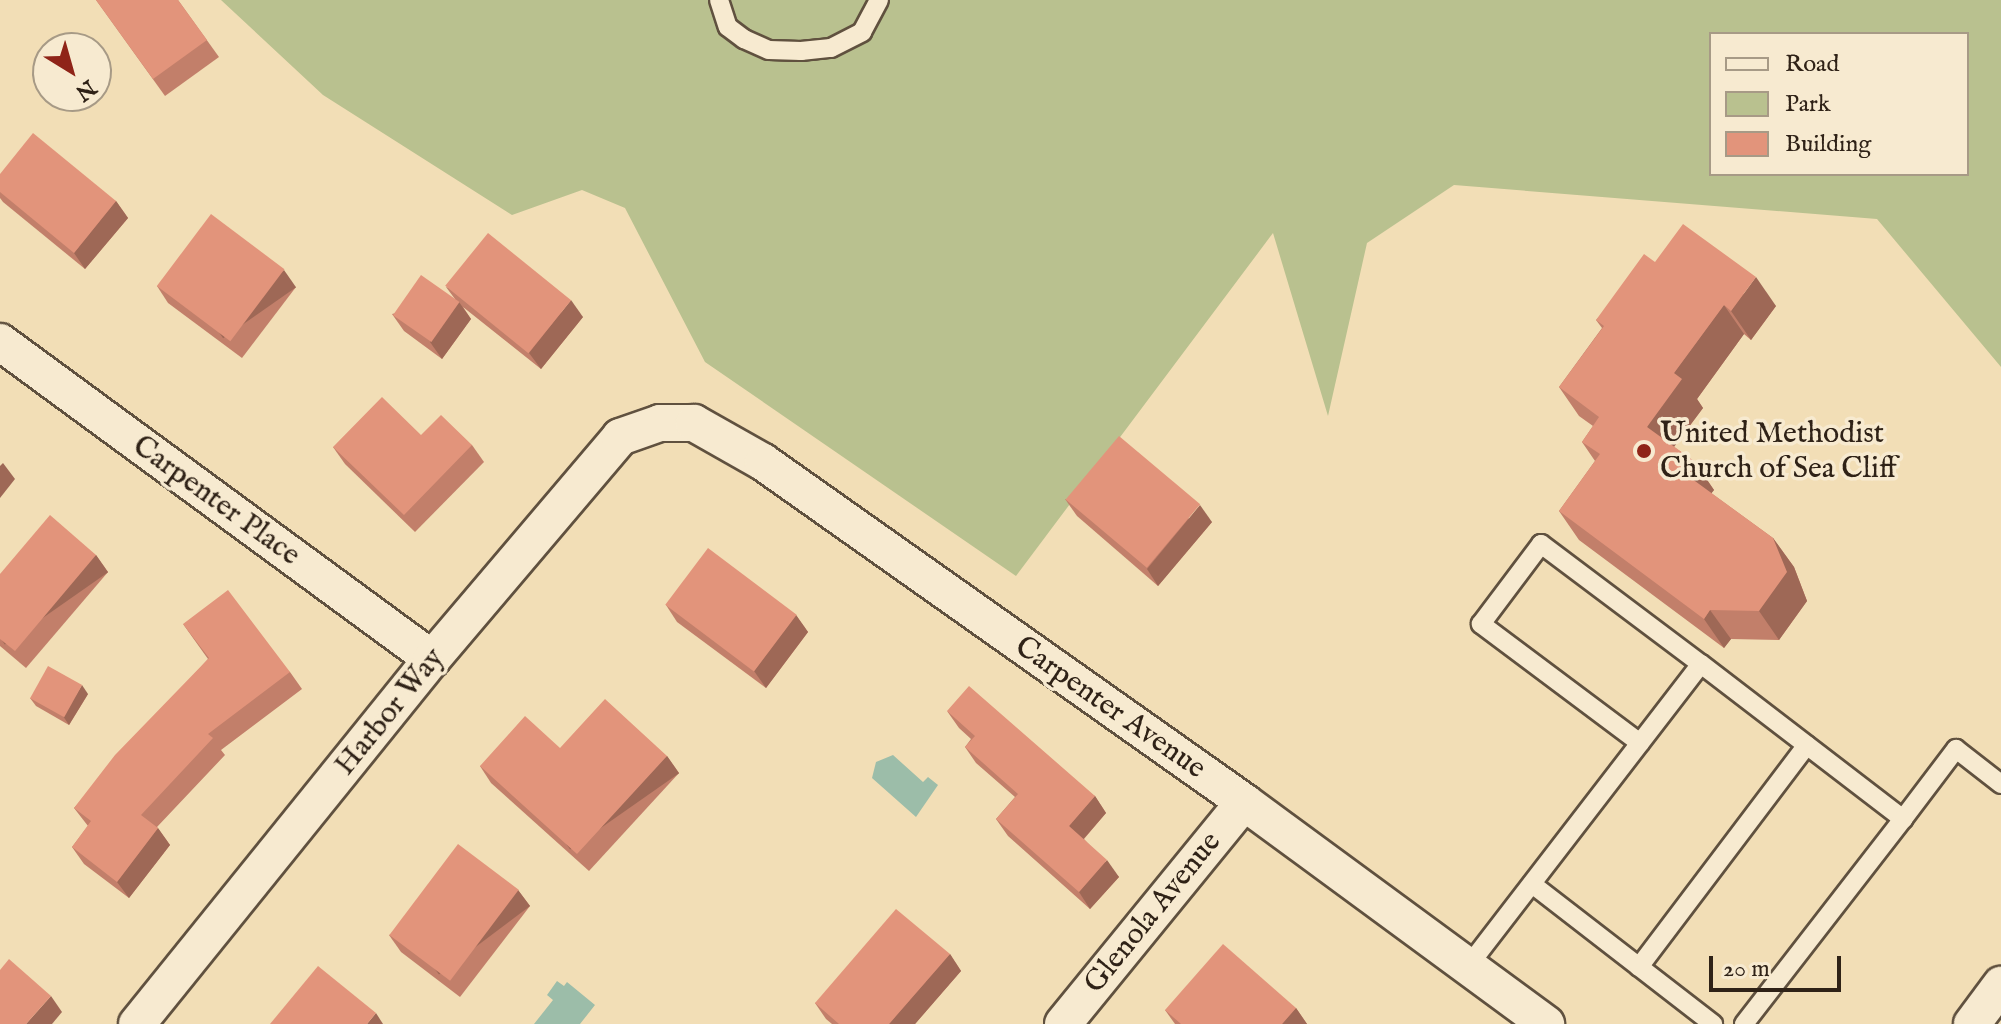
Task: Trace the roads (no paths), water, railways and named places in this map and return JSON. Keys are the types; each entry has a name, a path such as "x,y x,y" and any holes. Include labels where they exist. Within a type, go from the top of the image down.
{"street":[{"name":"Carpenter Place","path":"0,342 432,659"},
{"name":"Harbor Way","path":"137,1024 432,659 620,437 660,423"},
{"name":"Carpenter Avenue","path":"660,423 694,423 763,462 1244,802 1546,1024"},
{"name":"Glenola Avenue","path":"1063,1024 1244,802"},
{"path":"1972,1024 2001,985"}],"lane":[{"path":"719,0 728,27 744,39 769,50 801,51 831,48 862,32 879,0"},
{"path":"1640,743 1481,624 1541,544 1903,819"},
{"path":"1469,965 1701,664"},
{"path":"1639,967 1807,745"},
{"path":"1744,1024 1956,749 2001,784"},
{"path":"1532,884 1713,1024"}],"place":[{"name":"United Methodist Church of Sea Cliff","path":"1644,451"}]}
